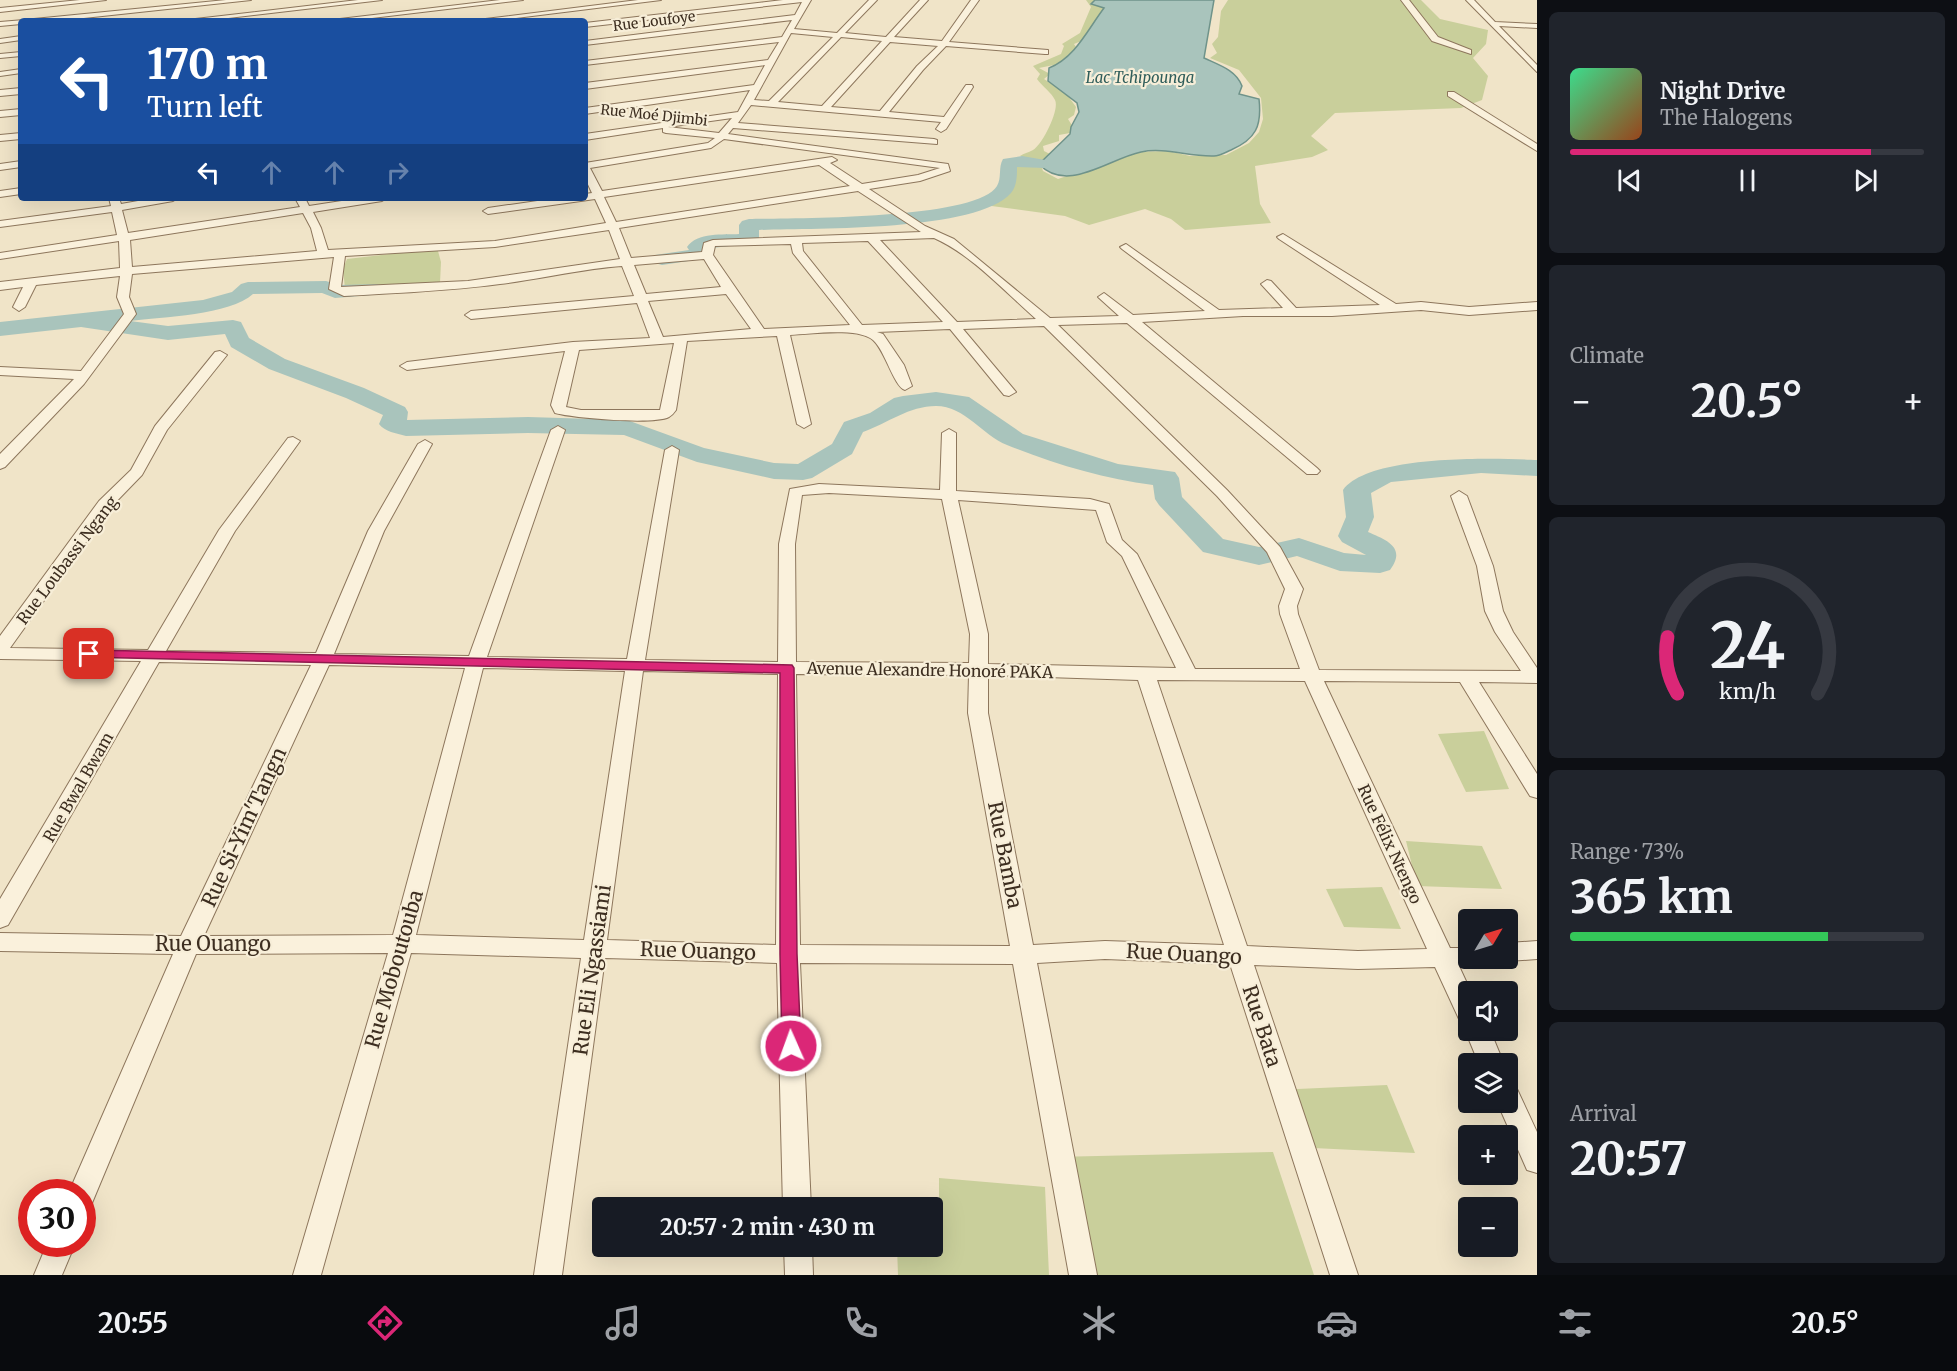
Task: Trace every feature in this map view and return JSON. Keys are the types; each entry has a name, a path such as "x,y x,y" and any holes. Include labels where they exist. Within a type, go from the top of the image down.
{"street":[{"path":"0,10 47,2 102,0"},
{"path":"72,18 248,0 264,18"},
{"path":"211,18 380,0 400,18"},
{"path":"356,18 519,0"},
{"path":"491,18 539,10 657,0"},
{"path":"721,0 736,7"},
{"path":"588,25 801,0"},
{"path":"588,166 711,145 718,141 741,114 807,0"},
{"path":"770,105 873,0"},
{"path":"824,109 924,0"},
{"path":"883,114 920,68 943,45 975,0"},
{"path":"1405,0 1436,39 1468,52"},
{"path":"1470,0 1537,70"},
{"path":"47,2 52,18"},
{"path":"539,10 545,18"},
{"name":"Rue Loufoye","path":"588,43 797,17"},
{"path":"0,24 18,22"},
{"path":"1495,24 1537,26"},
{"path":"588,63 788,35 837,36 1045,52"},
{"path":"0,41 18,38"},
{"path":"0,56 18,54"},
{"path":"588,85 596,81 773,62"},
{"path":"0,74 18,71"},
{"path":"588,111 756,87"},
{"path":"924,163 945,120 969,87"},
{"path":"0,93 18,91"},
{"path":"1451,94 1537,148"},
{"path":"748,102 945,120"},
{"path":"0,114 18,111"},
{"path":"588,137 741,114"},
{"name":"Rue Moé Djimbi","path":"608,124 870,155"},
{"path":"730,125 934,142"},
{"path":"0,138 18,136"},
{"path":"0,286 323,254 495,244 920,178 946,168 870,155 588,197"},
{"name":"Rue Félix Ntengo","path":"820,161 921,228 950,241 986,269 1046,321 1222,493 1274,550 1294,589 1288,606 1289,614 1312,676 1458,990"},
{"path":"0,167 18,164"},
{"path":"588,173 613,227 658,341"},
{"path":"0,194 18,191"},
{"path":"0,224 115,203 138,201"},
{"path":"301,201 316,228 323,254"},
{"path":"0,256 364,201"},
{"path":"488,211 559,201"},
{"path":"0,464 83,375 117,334 130,314 123,297 126,272 124,239 115,203"},
{"path":"760,332 729,290 708,255 708,245 937,234"},
{"path":"1283,237 1395,309"},
{"path":"872,238 952,325 1009,392"},
{"path":"796,240 797,251 859,329 878,338 897,364 905,386"},
{"path":"1126,247 1216,313"},
{"path":"340,253 335,289 344,292 461,285 572,270 590,265 708,255"},
{"path":"19,307 31,282"},
{"path":"1267,284 1294,314"},
{"path":"471,315 729,290"},
{"path":"1104,297 1312,471"},
{"path":"407,366 573,346 760,332 1129,319 1216,313 1294,314 1421,306 1469,310 1537,306"},
{"path":"783,332 804,424"},
{"path":"573,346 558,405 560,410 581,414 654,415 664,414 669,410 681,339"},
{"name":"Rue Loubassi Ngang","path":"0,651 105,504 137,472 160,429 220,355"},
{"path":"0,370 83,375"},
{"name":"Rue Moboutouba","path":"306,1275 402,944 476,661 558,430"},
{"name":"Rue Bamba","path":"949,433 949,494 979,634 978,713 1083,1275"},
{"name":"Rue Bwal Bwam","path":"0,919 226,530 293,441"},
{"name":"Rue Si-Yim'Tangn","path":"88,1179 188,945 322,660 376,531 425,444"},
{"name":"Rue Eli Ngassiami","path":"548,1275 635,664 672,450"},
{"path":"797,1197 788,954 787,668 787,544 795,492 805,489 949,494 1090,504 1103,507 1115,542 1129,554 1188,673"},
{"path":"1459,496 1485,566 1494,611 1504,632 1536,677"},
{"name":"Avenue Alexandre Honoré PAKA","path":"0,651 322,660 787,668 1536,677"},
{"name":"Rue Bata","path":"1146,674 1344,1275"},
{"path":"1465,675 1537,791"},
{"name":"Rue Ouango","path":"0,942 188,945 402,944 788,954 1023,955 1104,950 1358,960 1458,958"},
{"path":"1518,951 1537,950"},
{"path":"1515,1113 1537,1161"},
{"path":"48,1275 56,1257"},
{"path":"798,1257 799,1275"}],"green space":[{"path":"1086,0 1102,0 1109,7 1086,39 1074,44 1078,50 1059,64 1039,68 1050,74 1044,79 1066,93 1076,107 1074,115 1068,119 1073,127 1070,133 1059,135 1059,141 1043,146 1044,151 1058,158 1046,163 1040,162 1043,171 1058,179 1137,152 1168,151 1190,156 1226,155 1249,143 1259,132 1263,119 1261,98 1239,70 1210,58 1217,53 1212,44 1218,37 1221,11 1228,0 1421,0 1440,19 1488,30 1486,44 1473,58 1488,76 1482,100 1461,108 1335,113 1311,136 1328,150 1312,157 1255,166 1260,204 1271,223 1185,230 1171,219 1145,209 1089,225 1065,216 984,205 1006,178 1011,167 1031,160 1020,156 1037,147 1049,127 1055,111 1055,100 1037,79 1040,74 1033,66 1061,54 1064,46 1062,44 1080,33 1091,7"},
{"path":"416,251 438,251 441,262 440,283 345,289 343,269 347,259"},
{"path":"1484,731 1509,789 1466,792 1438,734"},
{"path":"1406,841 1482,846 1502,889 1417,886"},
{"path":"1382,887 1401,929 1344,927 1326,889"},
{"path":"1387,1085 1415,1153 1293,1147 1275,1090"},
{"path":"1273,1152 1314,1275 1079,1275 1054,1157"},
{"path":"939,1178 1045,1187 1049,1275 898,1275 897,1257 943,1257 943,1197 939,1197"}],"water":[{"name":"Lac Tchipounga","path":"1095,0 1214,0 1204,58 1236,76 1242,86 1239,94 1259,99 1258,124 1252,136 1240,146 1214,156 1159,151 1141,152 1075,175 1062,176 1050,172 1039,164 1070,134 1079,112 1077,103 1048,81 1049,68 1074,50 1104,8 1091,4"}],"waterway":[{"path":"662,259 701,254 697,247 708,242 749,239 749,225 916,219 949,212 976,205 998,195 1006,187 1009,163 1022,161 1039,164"},
{"path":"0,329 205,306 239,296 248,288 326,287 335,292 377,290"},
{"path":"85,321 168,333 233,327 239,342 277,364 355,393 396,412 392,424 406,428 528,425 627,428 697,454 774,471 803,472 843,449 853,427 879,418 903,403 936,399 960,402 1014,439 1115,472 1166,478 1169,499 1213,546 1259,556 1299,547 1340,562 1380,564 1381,549 1352,536 1360,517 1357,490 1385,475 1481,465 1537,468"}],"route":[{"path":"89,654 787,668 788,954 791,1046"}]}
